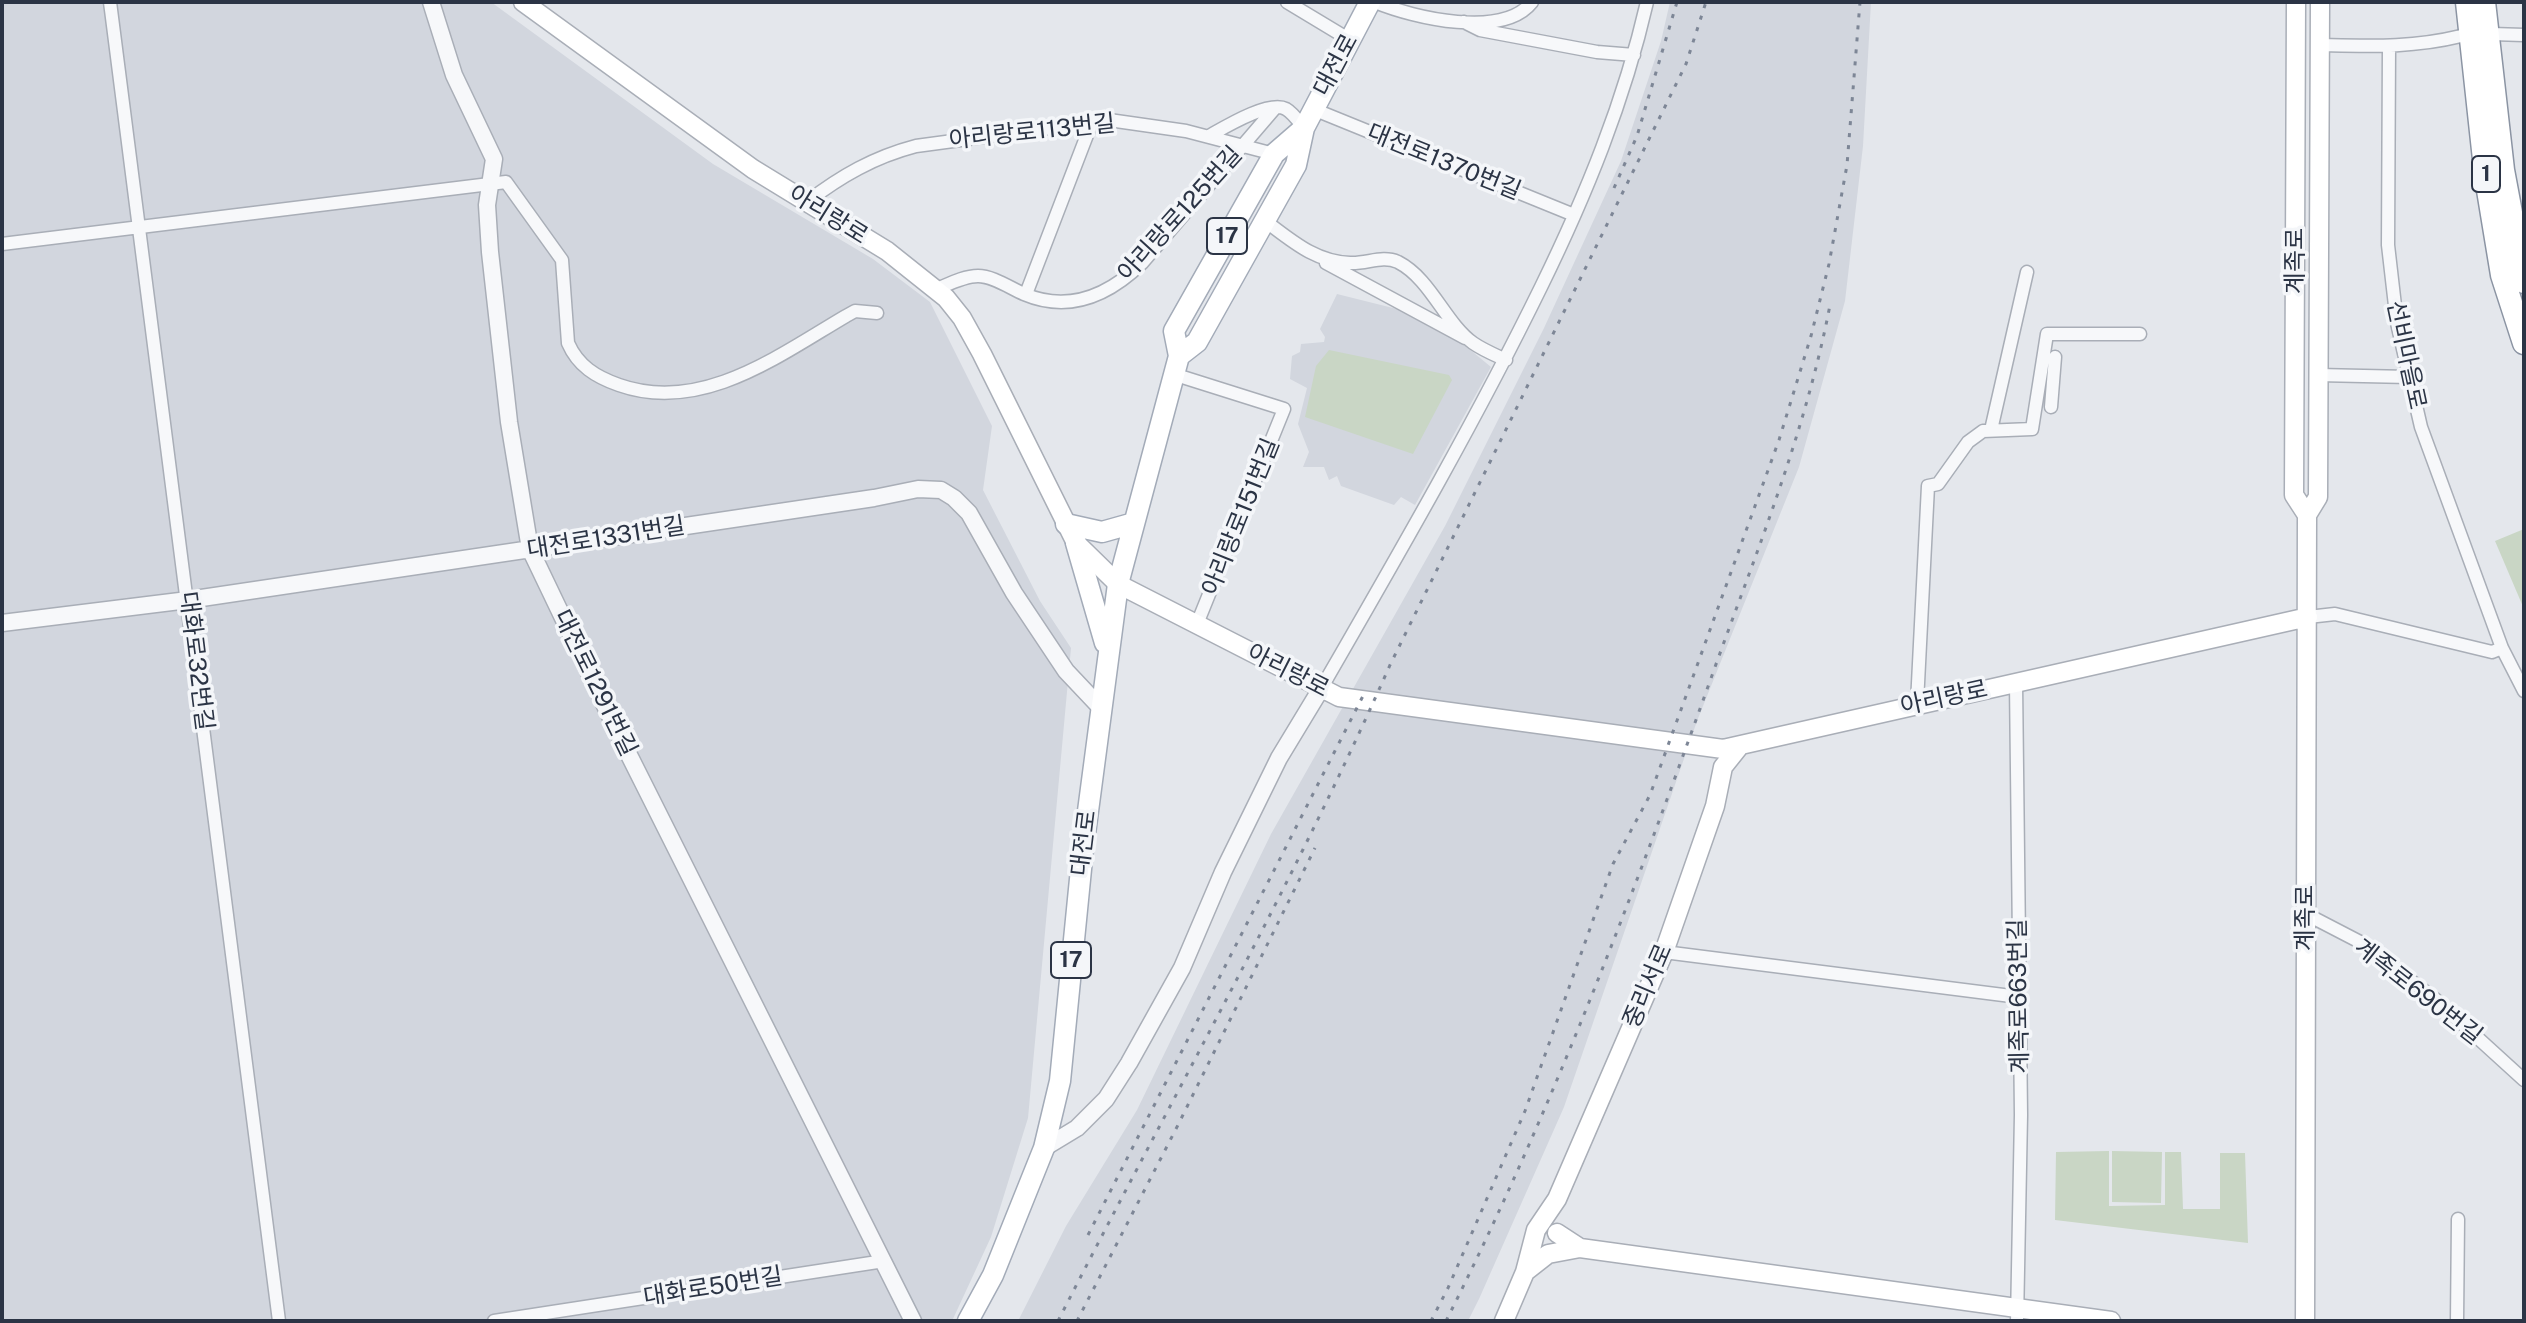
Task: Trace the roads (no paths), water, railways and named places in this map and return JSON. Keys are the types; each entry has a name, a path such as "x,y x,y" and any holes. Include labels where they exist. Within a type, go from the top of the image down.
{"highway":[{"name":"1","path":"2467,2 2486,178 2502,275 2524,343"},
{"name":"1","path":"2484,2 2503,170 2524,282"}],"main road":[{"name":"아리랑로","path":"523,2 753,169 887,251 937,289 962,318 1076,543 1118,584 1339,697 1723,749 2308,617"},
{"name":"대전로","path":"1176,365 1197,342 1296,165 1308,118 1373,2"},
{"name":"계족로","path":"2296,2 2294,495 2307,515"},
{"name":"계족로","path":"2305,1321 2307,515 2318,497 2320,2"},
{"name":"대전로","path":"968,1321 993,1275 1044,1148 1060,1081 1072,945 1118,584 1176,365 1174,331 1274,154 1308,118"},
{"path":"1066,524 1102,532 1134,523"},
{"path":"1076,543 1108,652"},
{"path":"1706,746 1723,767"},
{"name":"중리서로","path":"1528,1269 1559,1240 1556,1203 1664,952 1715,806 1723,767 1739,747"},
{"path":"1504,1321 1528,1269 1548,1254 1559,1240 1556,1203"},
{"path":"1559,1240 2017,1315 2111,1321"}],"street":[{"name":"대화로32번길","path":"110,2 279,1321"},
{"name":"대전로1291번길","path":"431,2 454,75 494,159 487,205 491,267 509,422 530,549 620,737 913,1321"},
{"path":"1287,2 1350,40"},
{"path":"1373,2 1437,19 1464,22 1506,19 1523,14 1532,2"},
{"path":"1044,1148 1077,1128 1106,1099 1129,1063 1182,968 1223,872 1279,758 1424,511 1506,360 1609,132 1647,2"},
{"path":"1464,22 1480,30 1597,52 1634,55"},
{"path":"2492,34 2524,35"},
{"path":"2320,45 2389,47 2461,36"},
{"name":"선비마을로","path":"2389,47 2388,245 2397,323 2421,427 2502,648 2524,691"},
{"path":"1209,136 1261,111 1275,108 1282,107 1308,118"},
{"name":"아리랑로125번길","path":"937,289 961,279 979,276 1047,302 1066,302 1096,295 1121,283 1142,263 1275,108"},
{"name":"대전로1370번길","path":"1308,118 1574,215"},
{"path":"1026,294 1092,122"},
{"name":"아리랑로113번길","path":"807,202 840,177 889,153 916,146 1092,122 1132,122 1209,136 1274,154"},
{"path":"2,244 506,182 562,260 568,343 574,356 594,374 633,390 661,394 742,377 855,311 877,313"},
{"path":"1264,220 1310,254 1506,360"},
{"path":"1310,254 1349,263 1382,258 1397,262 1433,294 1472,342"},
{"path":"1991,430 2027,272"},
{"path":"1917,703 1928,486 1938,484 1968,442 1983,431 2032,429 2047,334 2140,334"},
{"path":"2051,407 2055,357"},
{"name":"아리랑로151번길","path":"1176,365 1284,409 1197,624"},
{"path":"2318,375 2409,377"},
{"name":"대전로1331번길","path":"2,623 188,600 918,489 941,490 969,513 1014,593 1066,671 1100,707"},
{"path":"2308,617 2335,614 2492,652 2502,648"},
{"name":"계족로663번길","path":"2016,683 2020,1227 2017,1315"},
{"name":"계족로690번길","path":"2306,914 2360,942 2435,999 2524,1080"},
{"path":"1664,952 2019,997"},
{"path":"2457,1321 2458,1219"},
{"name":"대화로50번길","path":"494,1321 884,1261"}],"railway":[{"path":"1614,188 1637,136 1677,2"},
{"path":"1058,1321 1312,831 1390,665 1686,64 1706,2"},
{"path":"1431,1321 1525,1111 1613,864 1650,795 1779,440 1829,264 1847,165 1860,2"},
{"path":"1446,1321 1557,1080 1655,833 1780,488 1808,398 1830,305"},
{"path":"1088,1235 1364,694"},
{"path":"1077,1321 1315,848"}]}
